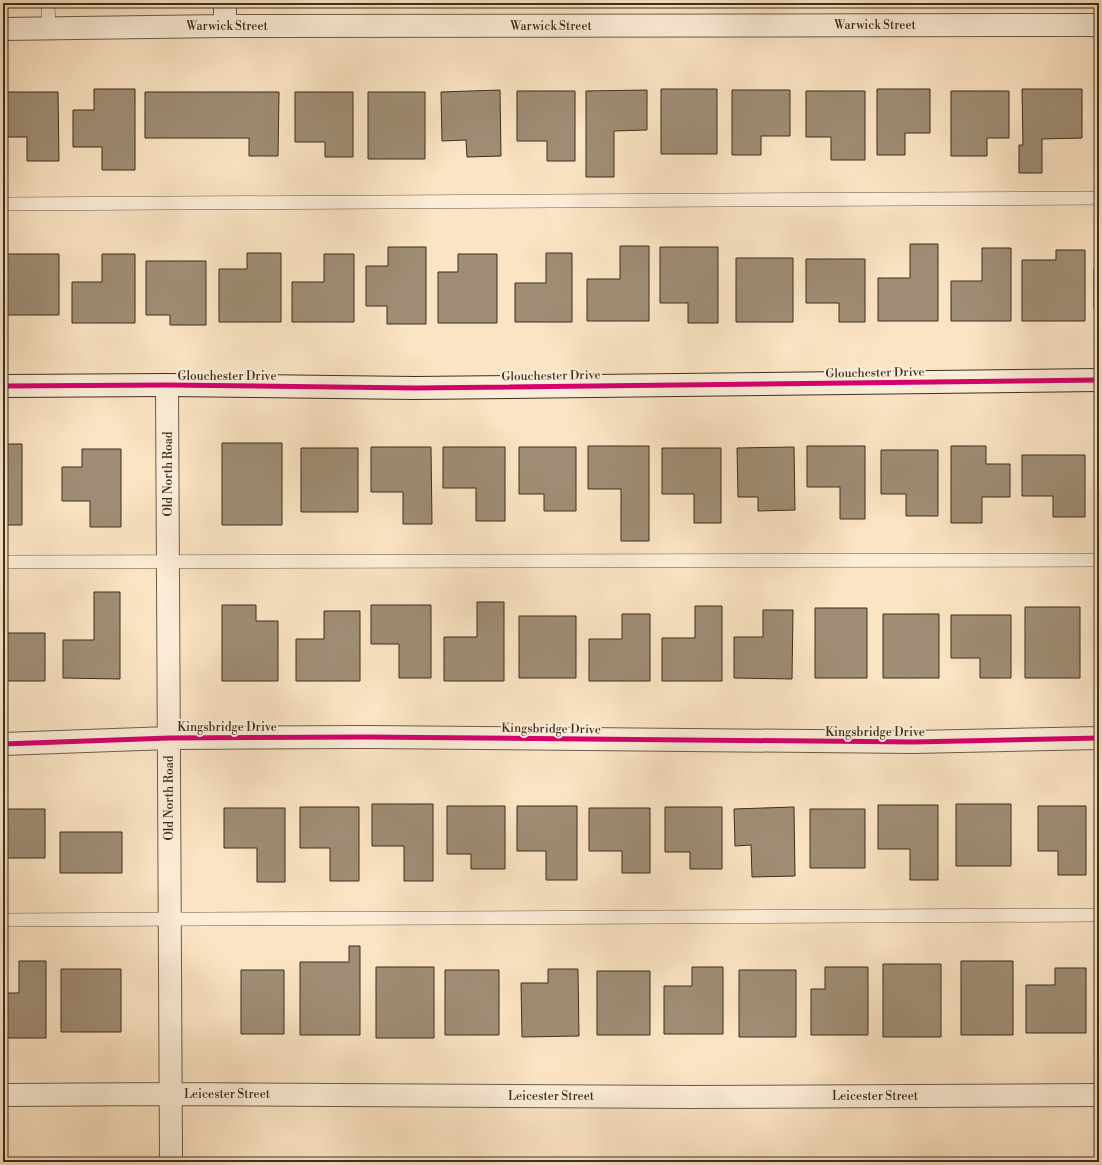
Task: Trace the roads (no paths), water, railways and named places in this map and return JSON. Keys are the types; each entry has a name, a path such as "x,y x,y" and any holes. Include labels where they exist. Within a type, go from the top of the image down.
{"street":[{"path":"225,3 225,26"},
{"name":"Warwick Street","path":"3,29 225,26 1099,25"},
{"name":"Glouchester Drive","path":"3,386 167,385 415,388 1099,380"},
{"name":"Old North Road","path":"167,385 171,1162"},
{"name":"Kingsbridge Drive","path":"3,744 169,738 366,737 914,742 1099,738"},
{"name":"Leicester Street","path":"3,1095 171,1094 691,1097 1099,1095"}],"lane":[{"path":"48,3 49,29"},
{"path":"3,204 1099,198"},
{"path":"3,562 1099,560"},
{"path":"3,920 1099,915"}]}
